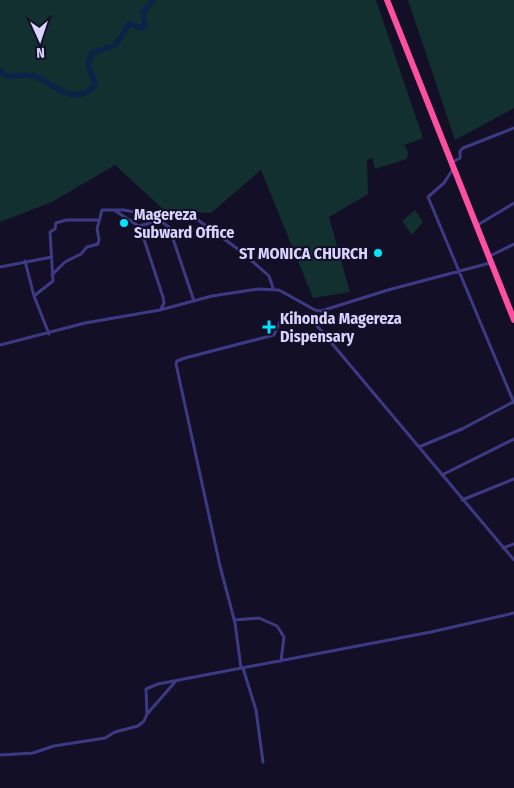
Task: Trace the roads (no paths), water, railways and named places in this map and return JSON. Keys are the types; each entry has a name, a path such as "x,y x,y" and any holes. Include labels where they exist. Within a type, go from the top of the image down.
{"highway":[{"path":"387,0 476,226 512,310 514,320"}],"street":[{"path":"419,447 462,429 514,402 428,197 444,184 452,166 460,158 460,151 463,148 514,128"},
{"path":"476,226 514,203"},
{"path":"52,275 64,263 80,255 87,247 98,244 97,230 102,210 114,210 155,216 191,215 242,252 269,276 273,288"},
{"path":"114,210 138,226 152,258 163,298 164,303 160,310"},
{"path":"34,296 53,281 50,232 55,229 56,223 66,220 99,220"},
{"path":"138,226 160,221 169,227 194,301"},
{"path":"0,344 49,334 85,323 160,310 232,292 273,288 292,296 315,310 321,311 459,271 490,260 514,244"},
{"path":"0,267 52,257"},
{"path":"25,261 34,296 49,334"},
{"path":"263,762 256,710 242,668 234,620 179,382 177,361 274,335 280,319 305,316 313,320 514,560"},
{"path":"442,475 514,439"},
{"path":"462,500 514,479"},
{"path":"503,548 514,544"},
{"path":"147,714 146,689 281,660 431,632 493,616 514,613"},
{"path":"234,620 259,618 277,626 284,637 281,660"},
{"path":"0,755 33,753 54,746 105,738 115,732 140,726 147,714 176,682"}],"waterway":[{"path":"0,70 6,76 34,76 64,92 72,94 87,92 95,85 88,67 92,53 115,45 130,23 141,28 145,25 143,13 153,0"}],"place":[{"name":"Magereza Subward Office","path":"124,223"},
{"name":"ST MONICA CHURCH","path":"378,253"},
{"name":"Kihonda Magereza Dispensary","path":"269,327"}]}
